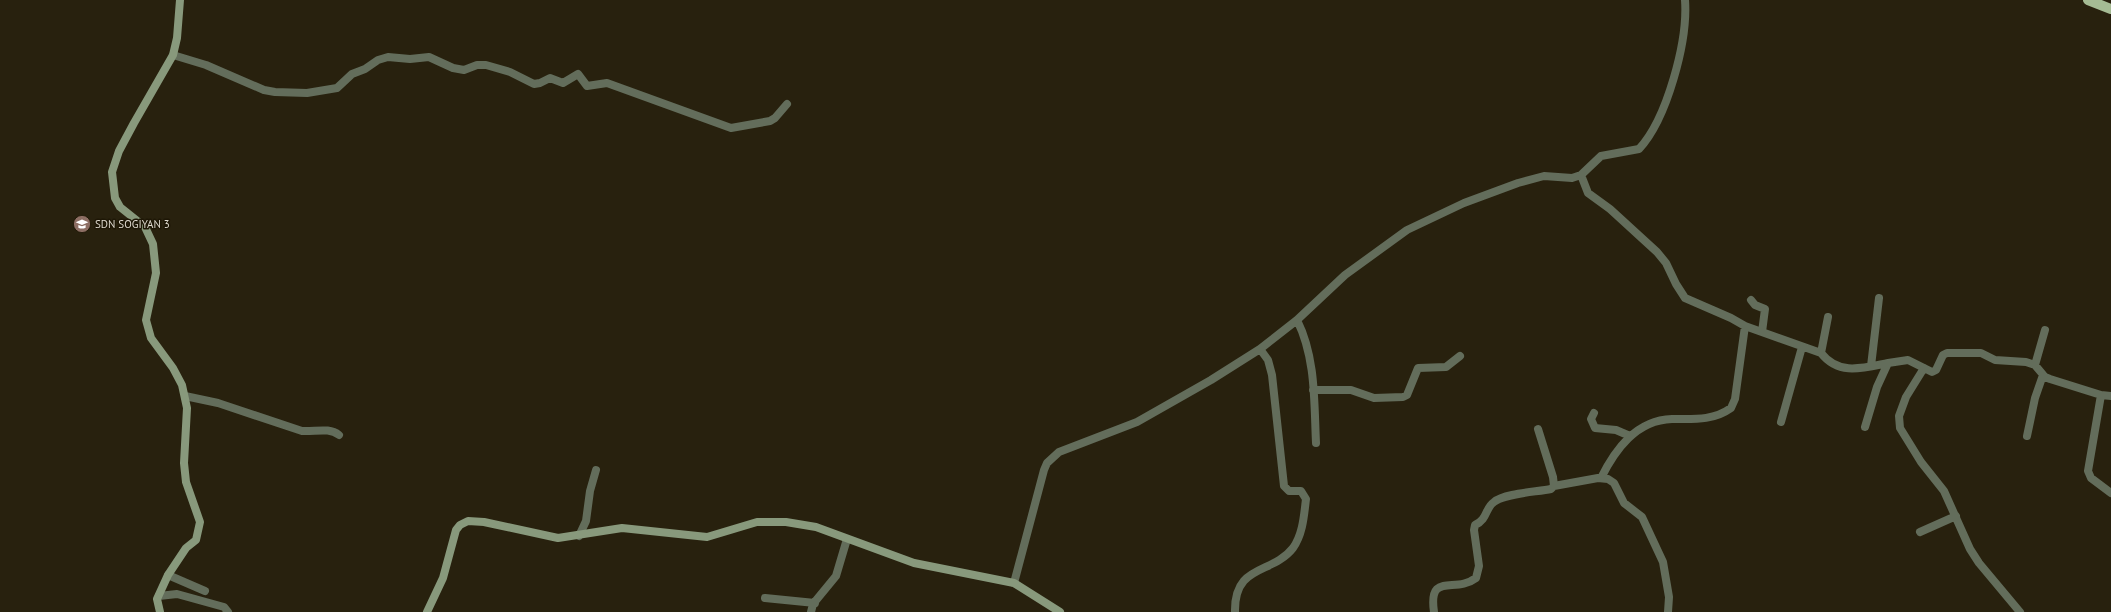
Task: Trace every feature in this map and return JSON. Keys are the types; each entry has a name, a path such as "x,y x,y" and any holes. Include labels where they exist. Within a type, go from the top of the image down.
{"main road":[{"path":"2088,0 2111,9"}],"street":[{"path":"160,612 157,605 159,596 168,575 186,548 196,540 200,527 200,517 186,482 184,462 187,424 185,396 178,375 156,347 148,332 147,310 156,273 152,240 145,227 120,207 115,198 112,172 119,151 174,55 180,0"},
{"path":"1014,583 1041,478 1047,463 1059,452 1136,422 1211,380 1260,349 1297,320 1345,275 1407,230 1464,203 1529,179 1544,176 1564,179 1581,175 1601,156 1635,151 1649,137 1662,109 1674,75 1684,29 1685,0"},
{"path":"174,55 206,65 270,92 306,93 334,89 349,76 366,69 384,58 410,59 425,57 464,70 477,65 486,65 510,72 534,84 540,84 550,78 563,83 578,74 587,86 607,83 731,128 770,121 775,118 787,104"},
{"path":"1581,175 1588,193 1610,209 1657,252 1666,263 1676,284 1685,298 1731,318 1745,326 1821,353 1827,361 1840,368 1857,369 1908,360 1929,372 1934,372 1944,354 1955,352 1981,353 1995,360 2035,364 2043,375 2050,379 2101,395 2111,396"},
{"path":"1872,366 1879,298"},
{"path":"1751,300 1766,311 1762,332"},
{"path":"1821,353 1828,317"},
{"path":"1297,320 1306,337 1308,349 1313,390 1316,443"},
{"path":"1602,478 1612,457 1630,436 1662,420 1708,418 1726,412 1731,408 1735,399 1740,349 1745,326"},
{"path":"2035,364 2045,330"},
{"path":"1781,422 1802,347"},
{"path":"1235,612 1237,594 1246,578 1279,559 1294,547 1301,533 1306,498 1303,492 1289,490 1284,486 1272,375 1268,360 1260,349"},
{"path":"1313,390 1351,390 1374,398 1403,397 1407,395 1418,368 1446,366 1460,356"},
{"path":"1865,427 1877,387 1888,363"},
{"path":"1924,368 1906,396 1899,416 1899,425 1921,462 1944,491 1970,549 1979,563 2020,612"},
{"path":"2027,436 2035,398 2043,375"},
{"path":"2101,395 2088,471 2091,478 2111,492"},
{"path":"185,396 218,403 302,431 331,430 339,435"},
{"path":"1594,413 1591,419 1595,428 1616,430 1630,436"},
{"path":"1538,429 1552,473 1554,486"},
{"path":"579,536 586,521 590,491 596,470"},
{"path":"1434,612 1433,594 1435,590 1442,586 1466,583 1476,578 1479,566 1474,530 1475,525 1485,518 1490,505 1501,498 1552,489 1554,486 1602,478 1611,480 1624,503 1642,517 1663,562 1667,577 1669,597 1668,612"},
{"path":"1920,532 1956,516"},
{"path":"427,612 443,578 456,530 460,525 468,521 484,522 549,537 567,538 622,528 707,537 757,522 768,521 816,528 914,563 1014,583 1060,612"},
{"path":"811,612 815,602 836,576 847,539"},
{"path":"168,575 205,592"},
{"path":"159,596 177,594 224,607 228,612"},
{"path":"765,598 815,602"}],"place":[{"name":"SDN SOGIYAN 3","path":"82,224"}]}
